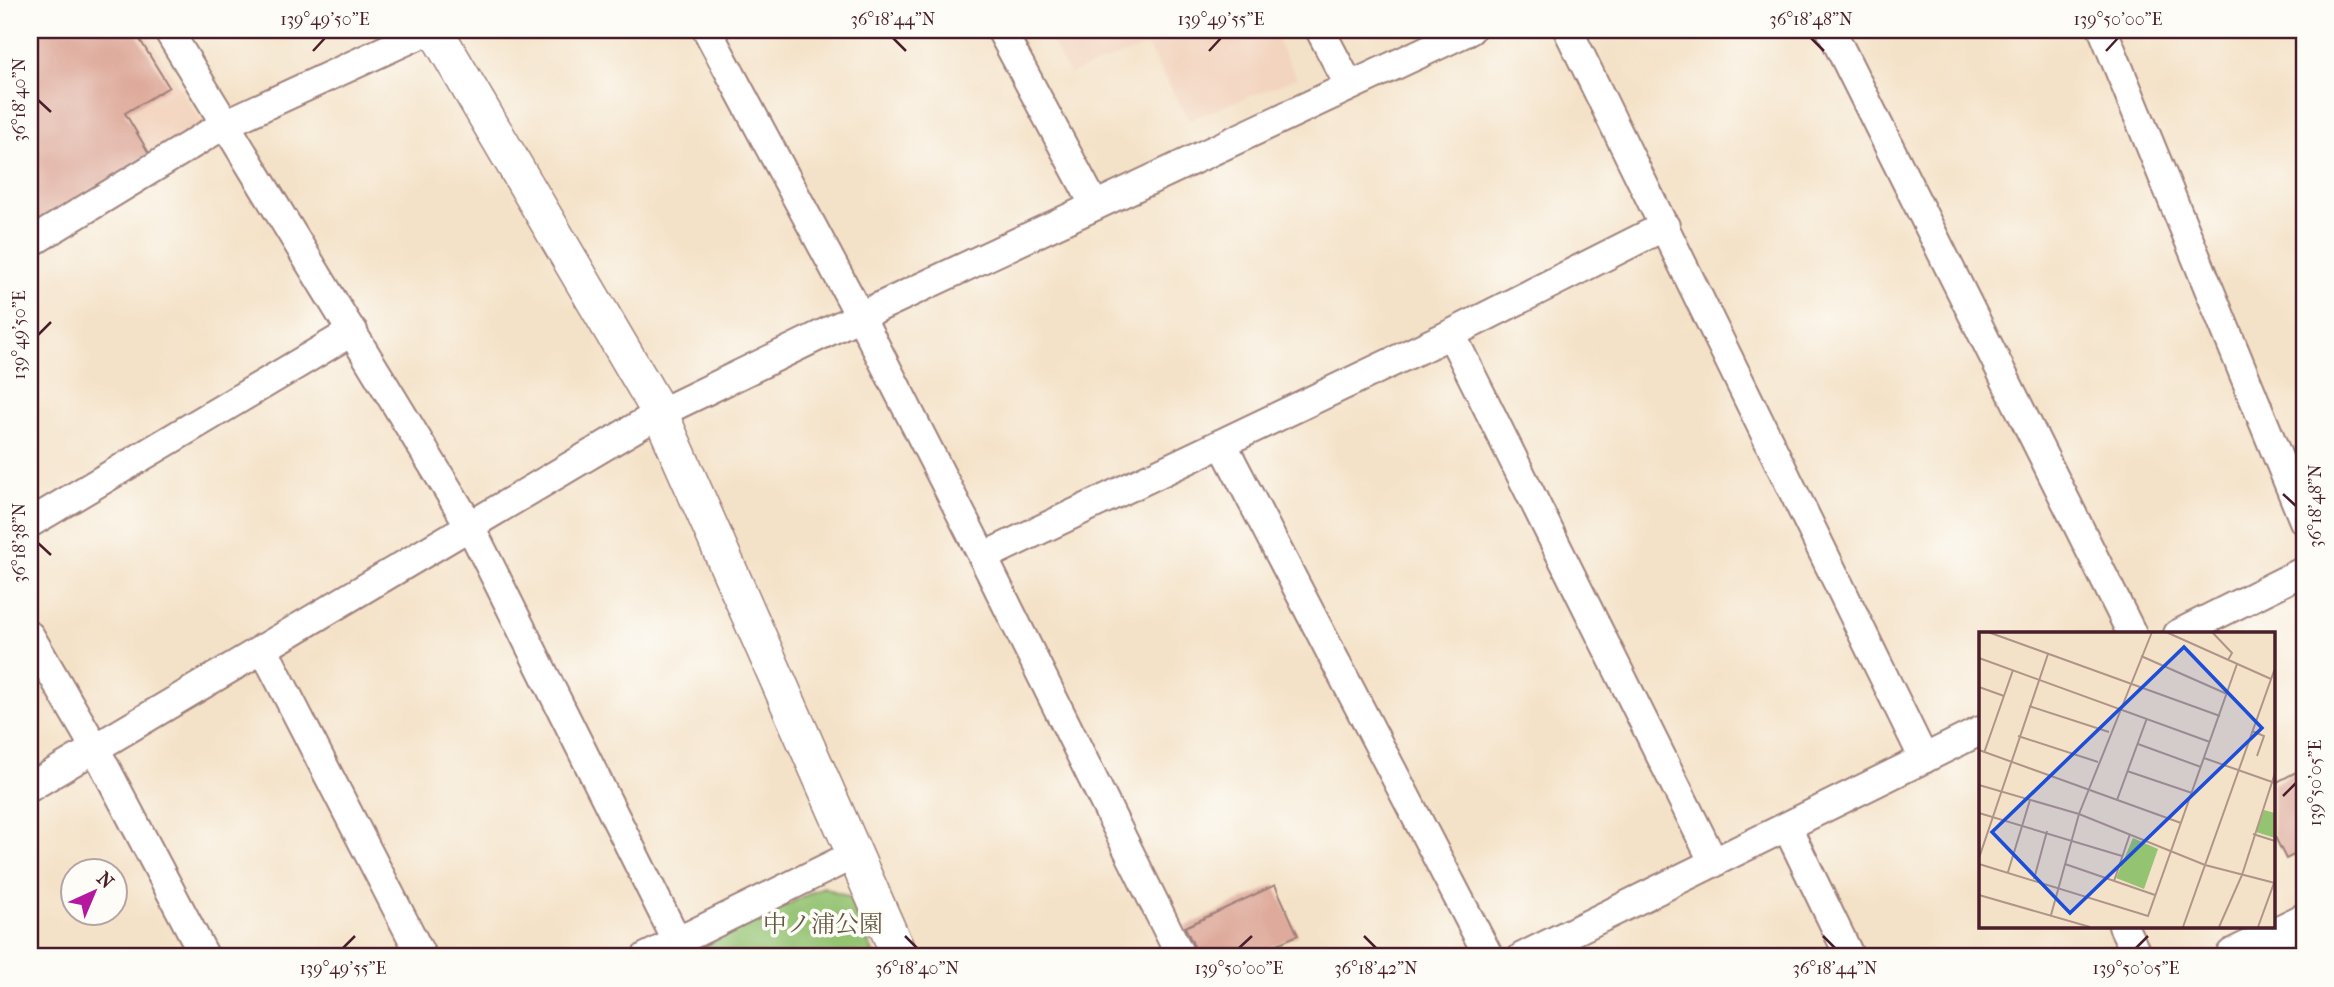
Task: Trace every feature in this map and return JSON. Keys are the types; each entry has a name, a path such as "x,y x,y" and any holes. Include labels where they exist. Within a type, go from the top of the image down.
{"main road":[{"path":"2246,955 2304,923"}],"street":[{"path":"168,30 470,526 677,941"},
{"path":"30,243 225,124 429,30"},
{"path":"435,30 660,413 900,957"},
{"path":"707,30 860,316 1181,957"},
{"path":"1001,30 1095,206"},
{"path":"1320,30 1349,85"},
{"path":"30,787 660,413 860,316 1470,30"},
{"path":"1568,30 1924,759"},
{"path":"1831,30 2131,632"},
{"path":"2103,30 2304,521"},
{"path":"983,557 1451,334 1665,226"},
{"path":"30,523 353,331"},
{"path":"1451,334 1714,863"},
{"path":"1222,443 1489,957"},
{"path":"2182,632 2304,571"},
{"path":"30,636 95,748 205,957"},
{"path":"263,648 422,957"},
{"path":"1522,957 1979,732"},
{"path":"1787,827 1850,957"},
{"path":"646,957 855,855"},
{"path":"2124,928 2138,957"}],"shaded area":[{"path":"30,30 144,30 203,125 30,224"},
{"path":"1045,30 1272,30 1297,78 1189,120 1147,46 1069,74"}],"green space":[{"name":"中ノ浦公園","path":"823,887 849,897 875,957 682,957"}],"building":[{"path":"30,30 134,30 169,87 125,113 150,155 30,226"},
{"path":"2304,768 2304,850 2286,859 2274,835 2274,783"},
{"path":"1275,885 1298,935 1248,957 1199,957 1185,927"}]}
